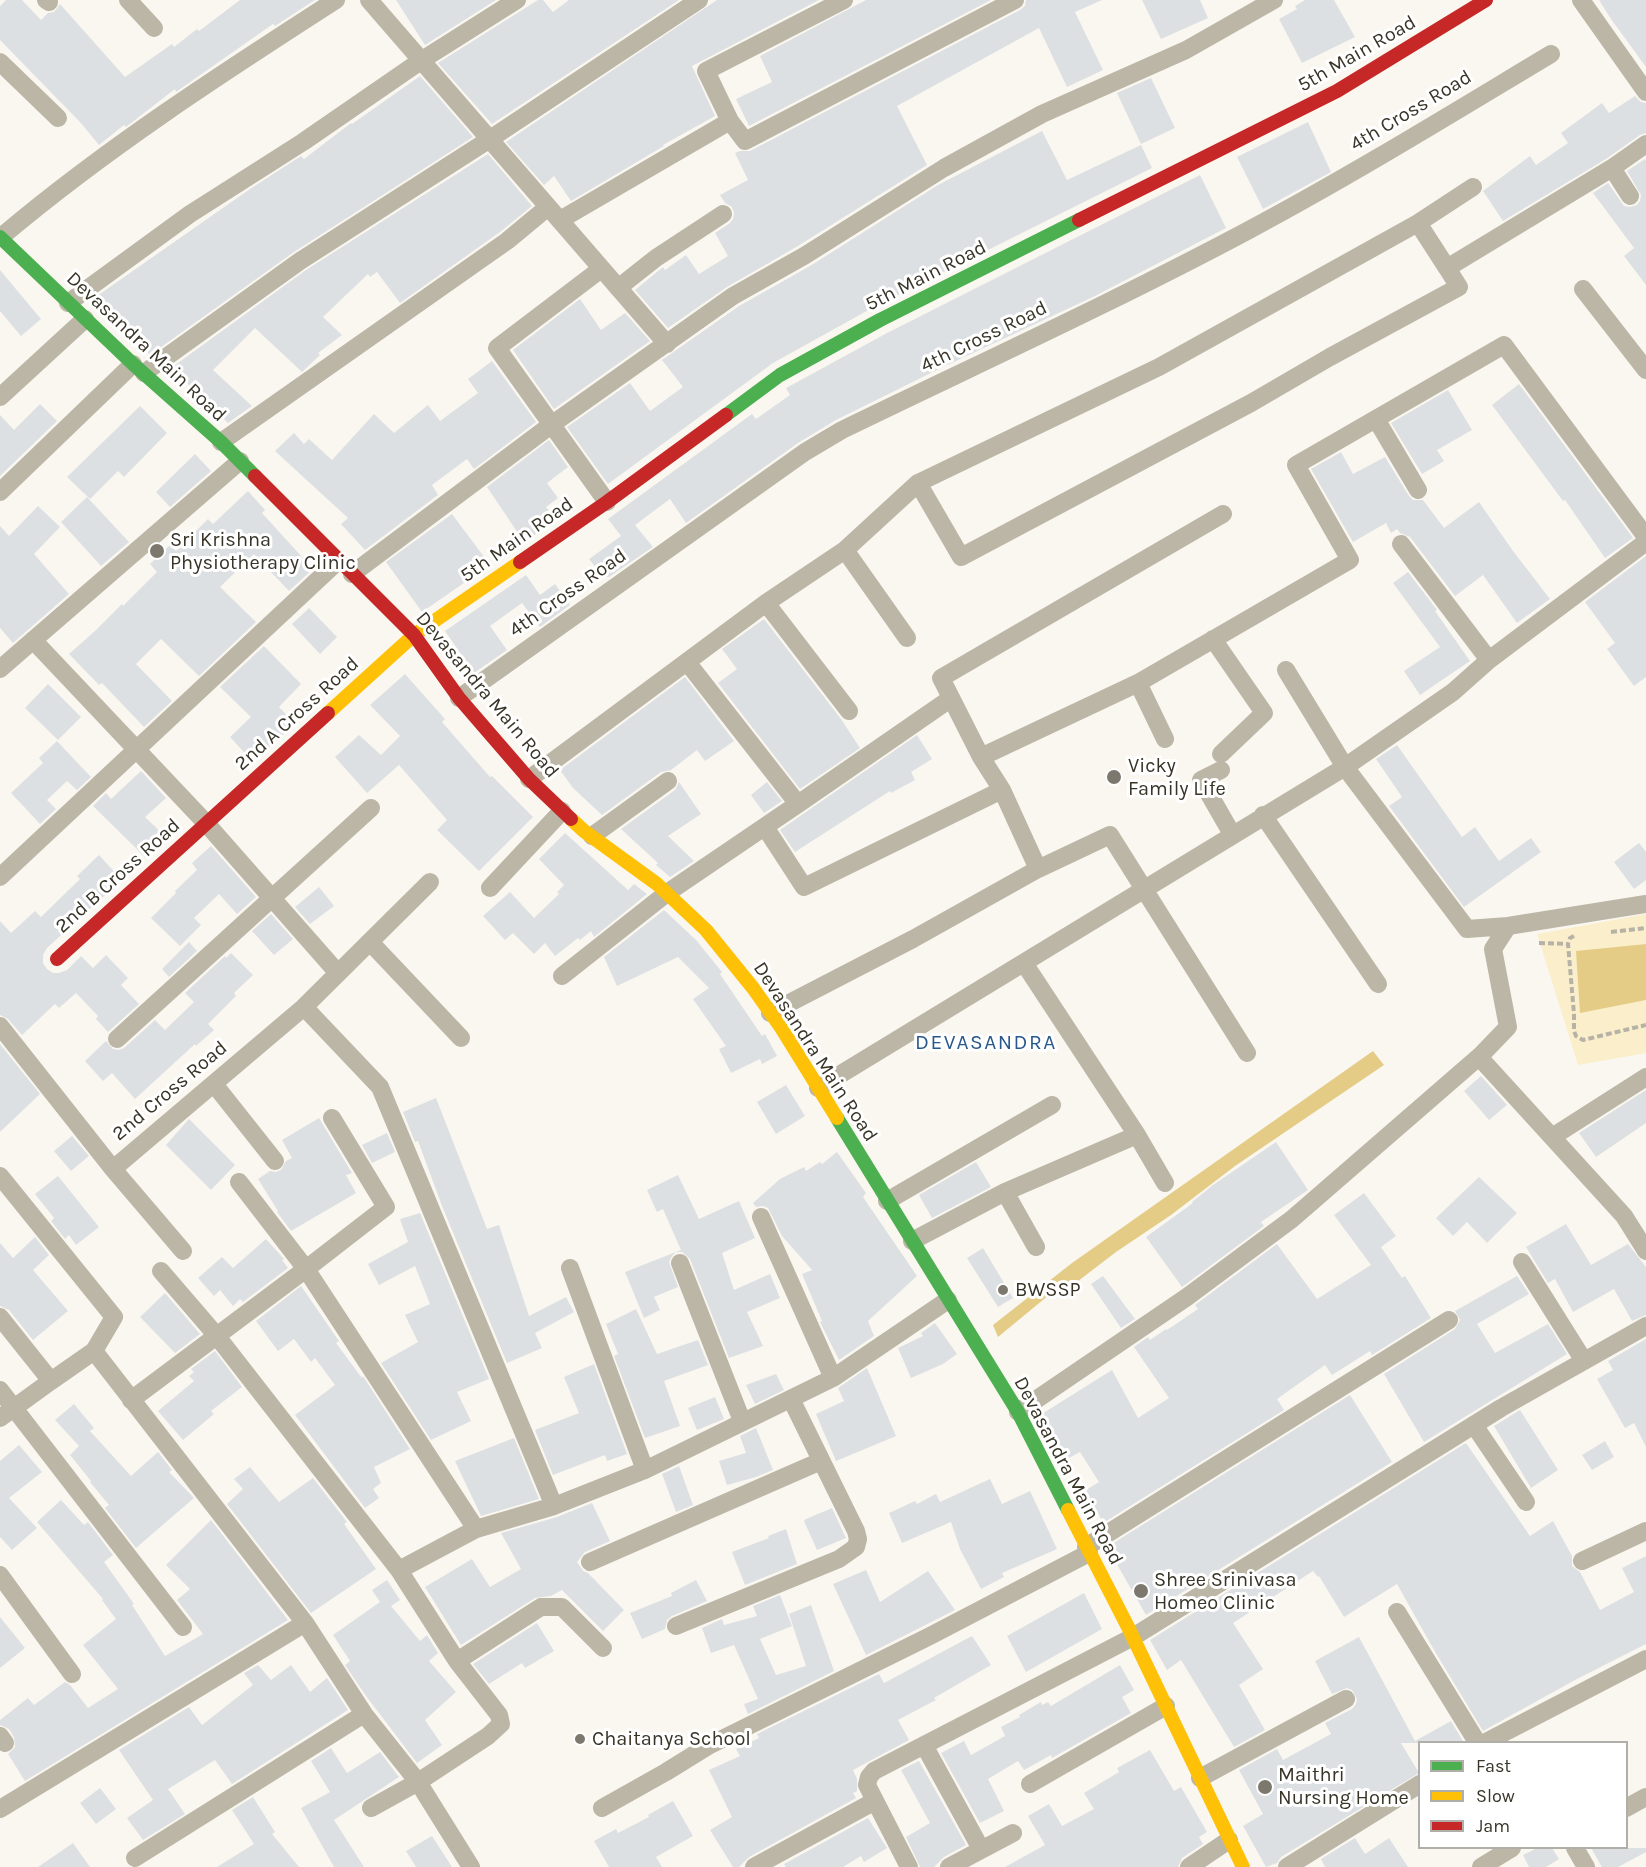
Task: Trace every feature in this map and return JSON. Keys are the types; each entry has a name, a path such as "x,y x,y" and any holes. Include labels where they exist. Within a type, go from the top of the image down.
{"main road":[{"name":"5th Main Road","path":"414,635 607,502 780,375 880,320 1337,91 1486,0"},
{"name":"Devasandra Main Road","path":"0,237 138,369 240,460 414,635 459,698 529,779 584,831 630,863 667,893 706,930 753,988 818,1088 1018,1412 1133,1637 1243,1867"},
{"name":"2nd A Cross Road","path":"206,822 414,635"},
{"name":"2nd B Cross Road","path":"57,959 206,822"}],"street":[{"path":"128,0 154,28"},
{"path":"0,237 53,193 201,87 336,0"},
{"path":"369,0 667,344"},
{"path":"68,303 190,214 303,142 422,60 518,0"},
{"path":"0,492 138,369 699,0"},
{"path":"844,0 706,71 730,121 745,141 1015,0"},
{"path":"351,574 551,425 733,296 804,256 954,163 1042,114 1186,50 1274,0"},
{"path":"1581,0 1646,92"},
{"name":"4th Cross Road","path":"459,698 805,452 842,430 1089,311 1250,230 1402,144 1551,54"},
{"path":"0,62 58,118"},
{"path":"221,442 507,241 730,121"},
{"path":"1447,268 1612,168 1646,144"},
{"path":"1612,168 1630,196"},
{"path":"529,779 766,603 844,550 918,483 1159,367 1418,223 1473,187"},
{"path":"618,288 656,258 723,214"},
{"path":"918,483 961,557 1251,403 1458,287 1418,223"},
{"path":"602,269 497,348 607,502"},
{"path":"1582,289 1646,370"},
{"path":"0,397 85,319"},
{"path":"981,756 1138,683 1350,560 1296,465 1504,345 1646,537"},
{"path":"1376,419 1418,490"},
{"path":"0,669 240,460"},
{"path":"1038,869 1002,790 981,756 941,678 1222,514"},
{"path":"818,1088 1345,767 1452,692 1489,660 1646,542"},
{"path":"1401,544 1489,660"},
{"path":"844,550 907,638"},
{"path":"0,877 338,561"},
{"path":"766,603 849,711"},
{"path":"1213,639 1264,713 1221,762 1201,780 1232,834"},
{"path":"33,640 206,822 337,972"},
{"path":"687,662 798,804"},
{"path":"1286,670 1345,767 1467,929 1508,926 1646,904"},
{"path":"1138,683 1165,739"},
{"path":"562,976 667,893 950,699"},
{"path":"592,836 669,781"},
{"path":"765,827 804,887 1002,790"},
{"path":"117,1039 371,808"},
{"path":"490,888 562,811"},
{"path":"1263,815 1378,984"},
{"path":"770,1013 913,939 1038,869 1110,836 1145,888 1247,1053"},
{"name":"2nd Cross Road","path":"0,1026 113,1169 304,1006 430,882"},
{"path":"1018,1412 1187,1297 1292,1219 1479,1057 1508,1027 1493,949 1508,926"},
{"path":"370,942 461,1038"},
{"path":"1024,963 1166,1183"},
{"path":"304,1006 380,1087 554,1506"},
{"path":"1479,1057 1624,1216 1646,1251"},
{"path":"1552,1137 1646,1077"},
{"path":"214,1084 275,1161"},
{"path":"887,1201 1052,1105"},
{"path":"131,1400 386,1207 332,1118"},
{"path":"912,1241 1005,1192 1137,1135"},
{"path":"113,1169 183,1251"},
{"path":"0,1176 114,1317 94,1351 7,1414"},
{"path":"239,1182 306,1269 476,1529"},
{"path":"1005,1192 1036,1246"},
{"path":"761,1217 833,1378"},
{"path":"1522,1262 1584,1361"},
{"path":"680,1263 742,1421"},
{"path":"570,1268 645,1470"},
{"path":"161,1270 216,1335 399,1570 457,1661 500,1715 501,1724 488,1736 418,1782 371,1808"},
{"path":"399,1570 476,1529 554,1506 645,1470 791,1399 833,1378 948,1300"},
{"path":"0,1317 51,1381"},
{"path":"602,1808 708,1746 930,1636 1088,1550 1449,1320"},
{"path":"909,1867 867,1785 874,1771 1133,1637 1474,1425 1646,1326"},
{"path":"94,1351 305,1623 364,1714 418,1782 471,1867"},
{"path":"0,1390 7,1414 183,1627"},
{"path":"676,1626 839,1558 856,1548 858,1539 855,1532 791,1399"},
{"path":"1474,1425 1526,1502"},
{"path":"590,1562 821,1461"},
{"path":"1582,1561 1646,1531"},
{"path":"0,1575 72,1674"},
{"path":"457,1661 541,1607 562,1607 603,1648"},
{"path":"1397,1612 1476,1741"},
{"path":"0,1809 305,1623"},
{"path":"1494,1741 1514,1736 1646,1659"},
{"path":"1200,1778 1346,1699"},
{"path":"1030,1784 1166,1706"},
{"path":"133,1864 364,1714"},
{"path":"924,1745 981,1849"},
{"path":"1287,1867 1418,1785"},
{"path":"1628,1807 1646,1797"},
{"path":"754,1867 875,1801"},
{"path":"949,1867 1013,1833"},
{"path":"1189,1867 1229,1840"},
{"path":"1481,1867 1510,1849"},
{"path":"1576,1849 1586,1867"}],"path":[{"path":"1570,938 1568,951 1576,1036 1583,1040 1646,1025"}],"shaded area":[{"path":"1646,914 1646,944 1576,952 1634,1001 1646,1000 1646,1053 1578,1065 1537,934"},
{"path":"1646,944 1646,1000 1580,1013 1576,951"},
{"path":"1373,1051 1384,1065 1235,1166 1069,1288 1055,1290 998,1337 993,1325 1072,1263"}],"building":[{"path":"6,0 22,0 41,20 48,13 54,12 60,4 125,77 172,44 174,47 197,29 199,31 240,0 315,0 275,26 273,24 176,92 175,89 99,145 80,122 0,40 0,6"},
{"path":"396,0 496,0 425,45"},
{"path":"538,0 543,0 553,12 569,0 679,0 492,124 438,63"},
{"path":"717,0 819,0 692,66 715,116 571,201 554,176 544,185 506,142"},
{"path":"866,0 991,0 749,126 736,99 772,82 760,56"},
{"path":"1026,0 1102,0 1075,12 1103,70 1067,87 1039,28 897,106 927,165 798,246 727,287 668,328 635,290 663,267 665,270 686,255 699,274 728,256 715,233 730,223 734,213 732,207 725,203 720,195 748,180 735,153 750,151 1020,10 1025,6"},
{"path":"1142,0 1200,0 1208,18 1161,39"},
{"path":"1305,0 1334,0 1355,37 1302,63 1279,19 1297,9 1295,6"},
{"path":"1599,0 1646,0 1646,67 1611,19"},
{"path":"420,76 473,137 294,252 150,355 113,314 111,315 97,296 250,189 301,156 304,159 351,123"},
{"path":"1151,78 1175,128 1141,144 1117,93"},
{"path":"1635,96 1641,102 1646,103 1646,133 1503,221 1483,191 1530,156 1536,165 1568,143 1561,133 1602,103 1609,113"},
{"path":"1308,122 1331,172 1263,209 1237,157"},
{"path":"1042,131 1067,180 1141,145 1152,168 874,307 773,363 608,484 567,427 630,383 650,411 683,387 662,360 739,306 810,266 938,185"},
{"path":"488,154 532,206 500,232 400,303 377,272 370,277 368,274 323,317 342,335 318,353 320,355 302,372 255,328 213,370 252,406 228,423 171,368 306,270"},
{"path":"1645,159 1646,285 1624,256 1634,248 1593,193 1608,183 1624,206 1637,205 1641,195 1627,171"},
{"path":"1200,175 1226,228 1093,297 836,420 798,443 686,523 670,499 635,525 653,547 609,577 603,577 589,559 621,536 608,519 752,414 756,419 790,395 786,388 887,333"},
{"path":"0,270 41,319 21,336 0,311"},
{"path":"580,299 601,330 625,313 650,341 554,409 513,350"},
{"path":"492,361 536,422 474,469 467,459 432,485 438,495 365,550 341,524 348,518 275,451 294,433 304,444 309,439 332,460 374,414 394,433 428,405 440,421 478,393 468,379"},
{"path":"1519,384 1633,538 1605,558 1565,500 1563,501 1492,405"},
{"path":"1448,390 1472,430 1437,450 1444,461 1422,474 1391,423"},
{"path":"40,404 57,421 0,476 0,415 14,430"},
{"path":"140,406 167,433 124,477 118,471 90,499 67,477"},
{"path":"549,440 568,467 547,483 558,498 546,507 556,520 524,542 487,487"},
{"path":"1341,452 1353,474 1385,457 1409,496 1413,500 1423,500 1444,528 1479,502 1550,599 1517,623 1483,575 1455,596 1410,537 1400,533 1397,529 1391,533 1386,523 1353,542 1311,469"},
{"path":"195,454 211,471 170,507 156,492"},
{"path":"248,491 265,510 262,513 313,569 289,591 254,554 220,587 256,622 199,676 161,639 136,664 172,701 144,727 102,683 99,685 69,654 157,572 150,564 170,545 176,551 208,519 213,524"},
{"path":"87,497 129,542 101,566 61,522"},
{"path":"38,506 60,527 34,554 69,594 13,643 0,628 0,526 9,536"},
{"path":"452,514 490,565 422,612 386,562"},
{"path":"1646,556 1646,677 1634,686 1607,649 1615,643 1585,602"},
{"path":"1408,572 1437,610 1435,611 1470,661 1420,695 1404,671 1440,647 1393,583"},
{"path":"526,575 540,595 555,584 570,605 540,627 522,603 490,626 507,650 474,673 445,631"},
{"path":"309,608 337,637 320,654 292,624"},
{"path":"764,619 841,719 860,748 800,789 718,683 737,669 722,649"},
{"path":"264,646 301,684 279,707 295,724 253,762 230,737 251,717 220,687"},
{"path":"405,674 445,719 442,722 490,777 492,776 533,817 479,871 437,830 447,820 399,765 367,793 335,757 359,735 381,755 400,736 370,705"},
{"path":"685,677 734,741 705,761 697,750 671,770 661,772 602,815 573,788 560,770"},
{"path":"48,684 81,717 58,740 25,708"},
{"path":"917,735 932,759 911,772 915,780 891,793 890,791 795,852 780,830"},
{"path":"57,741 91,777 77,790 67,781 47,800 56,809 40,824 11,793 43,763 39,758"},
{"path":"1397,745 1462,837 1475,827 1499,861 1531,838 1541,852 1464,907 1389,806 1402,797 1376,759"},
{"path":"141,771 166,798 145,817 168,839 147,859 93,806 106,793 111,799"},
{"path":"679,782 701,814 668,836 694,861 670,877 621,829 675,790"},
{"path":"767,782 782,801 764,813 751,795"},
{"path":"565,833 628,890 634,884 647,894 594,937 591,931 555,956 545,943 534,954 513,933 505,940 483,916 510,892 534,918 559,894 557,892 564,885 539,859"},
{"path":"1639,843 1646,852 1646,880 1634,889 1614,862"},
{"path":"211,846 256,897 237,914 219,894 194,918 201,925 180,946 151,918 197,870 192,863"},
{"path":"99,855 122,880 47,948 43,955 43,963 53,973 59,973 67,970 81,956 93,968 106,955 128,978 121,985 139,1004 108,1032 96,1019 98,1016 76,993 59,1008 55,1004 22,1035 8,1019 0,1015 0,921 11,933 35,911 41,917 80,879 77,876"},
{"path":"319,887 334,906 310,924 295,907"},
{"path":"664,910 696,940 722,972 720,974 762,1036 765,1034 777,1056 762,1064 760,1059 731,1073 719,1049 726,1046 693,999 709,988 678,957 617,986 604,957"},
{"path":"271,914 293,939 274,955 252,931"},
{"path":"189,942 197,951 169,977 162,969"},
{"path":"231,953 253,975 234,993 236,996 208,1024 214,1030 196,1046 195,1044 135,1099 112,1073 103,1081 85,1061 106,1041 113,1049 124,1048 155,1020 165,1030 194,1002 185,993"},
{"path":"0,1044 40,1094 0,1132"},
{"path":"1481,1076 1507,1105 1489,1120 1464,1091"},
{"path":"786,1085 805,1116 776,1134 757,1102"},
{"path":"1646,1090 1646,1123 1596,1157 1579,1133"},
{"path":"436,1098 487,1229 499,1225 529,1316 566,1297 574,1312 535,1333 542,1348 507,1363 442,1206 418,1141 415,1142 403,1112"},
{"path":"319,1118 352,1173 346,1175 356,1193 291,1231 258,1179 270,1171 281,1170 286,1161 292,1158 282,1140"},
{"path":"189,1119 235,1165 211,1190 166,1145"},
{"path":"387,1133 395,1152 372,1163 362,1145"},
{"path":"72,1136 89,1156 71,1171 54,1151"},
{"path":"1276,1142 1308,1190 1261,1222 1264,1226 1182,1287 1146,1237 1193,1203 1213,1185"},
{"path":"837,1152 866,1193 863,1197 917,1276 868,1321 874,1336 839,1360 820,1322 822,1321 802,1274 812,1270 782,1236 768,1208 756,1207 753,1203 780,1179 804,1167 806,1171 820,1162 822,1164"},
{"path":"976,1162 991,1187 932,1218 919,1195"},
{"path":"678,1175 699,1219 739,1201 755,1238 722,1253 734,1290 770,1274 780,1298 747,1312 763,1346 729,1358 690,1259 682,1252 676,1252 669,1262 678,1287 654,1297 660,1310 644,1318 625,1272 681,1250 663,1209 657,1212 647,1190"},
{"path":"58,1176 99,1227 76,1245 69,1235 65,1239 51,1221 54,1218 35,1194"},
{"path":"1479,1177 1517,1213 1487,1243 1467,1222 1453,1236 1436,1218"},
{"path":"1364,1193 1396,1236 1381,1247 1402,1278 1405,1276 1431,1318 1372,1355 1370,1351 1332,1375 1325,1365 1277,1399 1284,1410 1103,1523 1086,1490 1099,1482 1080,1452 1063,1461 1037,1417 1112,1370 1138,1418 1169,1398 1134,1347 1148,1337 1150,1340 1167,1330 1198,1309 1195,1305 1277,1244 1317,1299 1371,1265 1334,1215"},
{"path":"420,1213 489,1379 457,1392 471,1421 431,1440 381,1363 418,1342 405,1315 430,1304 415,1266 379,1285 368,1264 408,1242 400,1219"},
{"path":"1566,1224 1591,1265 1628,1244 1646,1267 1646,1315 1632,1321 1614,1289 1573,1312 1555,1279 1548,1283 1526,1247"},
{"path":"35,1237 49,1255 33,1270 68,1311 33,1340 9,1310 0,1306 0,1243 13,1258"},
{"path":"266,1239 284,1259 282,1260 288,1268 243,1302 240,1299 233,1306 220,1290 214,1296 198,1278 222,1257 233,1268"},
{"path":"983,1248 1013,1298 998,1307 967,1258"},
{"path":"1103,1276 1135,1319 1121,1328 1091,1284"},
{"path":"1517,1276 1529,1294 1477,1324 1495,1353 1548,1324 1567,1354 1424,1442 1384,1374 1455,1329 1460,1320 1455,1311"},
{"path":"301,1286 339,1341 336,1343 362,1378 363,1376 410,1449 374,1467 381,1483 373,1489 379,1498 365,1508 295,1415 335,1385 315,1358 311,1362 294,1339 278,1351 256,1321"},
{"path":"165,1293 200,1334 175,1353 140,1317"},
{"path":"636,1309 657,1354 698,1340 708,1365 664,1381 680,1426 645,1438 614,1356 618,1354 606,1324"},
{"path":"935,1323 957,1354 943,1364 911,1378 898,1348 923,1336 921,1333"},
{"path":"1646,1339 1646,1447 1634,1423 1625,1428 1597,1379 1613,1370 1608,1361"},
{"path":"215,1351 242,1387 211,1411 214,1414 183,1440 158,1411 194,1381 189,1376 194,1372 191,1369"},
{"path":"594,1364 627,1454 607,1461 605,1455 553,1475 535,1430 579,1413 564,1377"},
{"path":"867,1368 896,1436 836,1461 816,1414 844,1401 838,1388"},
{"path":"776,1374 784,1390 755,1404 746,1385"},
{"path":"1350,1395 1392,1462 1146,1615 1107,1547"},
{"path":"715,1397 724,1419 697,1430 688,1408"},
{"path":"74,1404 94,1428 90,1431 131,1476 158,1452 172,1470 169,1472 194,1498 136,1548 105,1508 109,1505 70,1455 79,1446 55,1420"},
{"path":"1520,1410 1558,1470 1531,1488 1494,1426"},
{"path":"756,1428 773,1470 727,1485 719,1461 746,1453 740,1436"},
{"path":"514,1438 539,1499 481,1516 455,1461"},
{"path":"1605,1441 1614,1457 1592,1470 1582,1455"},
{"path":"1466,1443 1530,1536 1553,1521 1572,1556 1572,1566 1580,1572 1600,1610 1634,1592 1622,1568 1646,1556 1646,1644 1483,1731 1397,1584 1344,1617 1319,1576 1313,1571 1233,1623 1263,1669 1239,1685 1265,1730 1234,1747 1181,1660 1167,1670 1150,1640"},
{"path":"19,1445 42,1472 9,1498 37,1528 12,1550 0,1537 0,1461"},
{"path":"679,1466 693,1505 676,1512 662,1474"},
{"path":"250,1467 279,1502 313,1478 347,1522 344,1524 376,1569 311,1613 227,1504 243,1489 234,1479"},
{"path":"990,1479 1002,1504 1030,1491 1057,1549 1002,1573 1004,1577 981,1589 960,1549 951,1522 902,1543 889,1513 915,1501 917,1504 936,1494 940,1502"},
{"path":"61,1500 84,1525 88,1522 113,1555 104,1562 134,1604 132,1605 165,1656 203,1634 177,1600 190,1589 166,1565 211,1520 288,1620 25,1781 8,1754 15,1747 14,1737 9,1729 0,1725 0,1720 28,1698 34,1705 65,1682 88,1708 118,1689 83,1645 116,1619 103,1599 37,1522"},
{"path":"592,1503 610,1541 585,1552 577,1562 583,1571 588,1573 624,1610 603,1631 562,1590 551,1596 535,1598 461,1645 425,1587 472,1559 490,1587 521,1569 501,1533 557,1517"},
{"path":"832,1508 846,1538 817,1550 804,1521"},
{"path":"786,1529 797,1564 745,1585 732,1552"},
{"path":"866,1570 880,1602 928,1571 955,1610 866,1655 833,1584"},
{"path":"387,1580 400,1600 391,1606 420,1641 427,1635 438,1653 429,1661 456,1692 425,1720 442,1745 417,1763 345,1665 350,1661 333,1635 380,1602 372,1590"},
{"path":"696,1580 707,1601 672,1616 667,1620 665,1629 642,1639 630,1613 672,1596 671,1593"},
{"path":"1084,1593 1102,1629 1026,1672 1007,1636"},
{"path":"780,1595 792,1626 760,1639 776,1675 806,1666 789,1614 811,1605 834,1671 748,1714 744,1704 758,1699 734,1645 711,1653 702,1628 722,1619 724,1625 757,1616 753,1606"},
{"path":"0,1617 25,1648 0,1668"},
{"path":"537,1623 554,1651 525,1668 522,1663 489,1684 473,1664"},
{"path":"972,1636 991,1665 934,1698 936,1700 898,1720 909,1740 853,1770 857,1779 857,1791 853,1793 856,1798 749,1857 739,1867 733,1867 710,1830 732,1817 709,1770 740,1756 736,1749 759,1738 757,1734 879,1674 884,1683"},
{"path":"1359,1637 1415,1741 1451,1721 1463,1741 1401,1743 1418,1774 1281,1857 1277,1863 1266,1867 1243,1826 1263,1814 1239,1770 1277,1749 1283,1760 1331,1734 1325,1723 1352,1709 1356,1704 1357,1699 1352,1690 1347,1688 1332,1694 1315,1661"},
{"path":"258,1665 271,1680 291,1665 310,1692 327,1678 348,1710 232,1784 215,1760 168,1789 185,1814 143,1840 127,1818 153,1800 119,1750 189,1707 202,1725 253,1685 244,1673"},
{"path":"1120,1665 1134,1690 1122,1697 1131,1713 1052,1758 1051,1755 1024,1770 1018,1761 988,1779 1004,1811 980,1823 941,1753 964,1741 971,1755 1005,1736 1001,1727 1020,1717 1019,1715 1041,1702 1042,1705 1048,1702 1051,1706"},
{"path":"331,1748 347,1773 380,1752 399,1777 334,1820 364,1867 334,1867 301,1808 330,1792 311,1761"},
{"path":"1150,1750 1174,1791 1181,1787 1207,1832 1199,1837 1203,1844 1182,1858 1178,1867 1005,1867 1045,1845 1028,1816 1049,1804 1062,1826 1094,1809 1084,1793 1119,1772 1117,1768"},
{"path":"919,1761 966,1845 944,1857 934,1867 920,1867 906,1837 930,1823 901,1770"},
{"path":"100,1788 116,1809 96,1824 80,1803"},
{"path":"253,1797 275,1832 272,1834 299,1867 217,1867 254,1844 232,1810"},
{"path":"673,1801 693,1836 656,1857 662,1867 609,1867 594,1841 616,1829 618,1833"},
{"path":"868,1818 887,1848 864,1862 861,1856 843,1867 786,1867 784,1864"},
{"path":"432,1836 452,1867 416,1867 406,1851"},
{"path":"1355,1838 1365,1854 1389,1838 1408,1867 1325,1867 1321,1859"},
{"path":"73,1843 90,1867 38,1867"},
{"path":"1646,1848 1646,1852 1618,1867 1602,1867 1592,1849"},
{"path":"1535,1849 1553,1849 1559,1859 1546,1867 1529,1867 1523,1855"}],"traffic: fast":[{"path":"726,415 780,375 880,320 1079,220"},
{"path":"0,237 255,476"},
{"path":"837,1118 1018,1412 1068,1510"}],"traffic: slow":[{"path":"328,713 414,635 520,562"},
{"path":"571,819 657,884 706,930 753,988 782,1029 837,1118"},
{"path":"1068,1510 1129,1629 1243,1867"}],"traffic: jam":[{"path":"1079,220 1337,91 1486,0"},
{"path":"520,562 726,415"},
{"path":"255,476 414,635 459,698 529,779 571,819"},
{"path":"57,959 328,713"}],"place":[{"name":"Sri Krishna Physiotherapy Clinic","path":"157,551"},
{"name":"Vicky Family Life","path":"1114,777"},
{"name":"BWSSP","path":"1003,1290"},
{"name":"Shree Srinivasa Homeo Clinic","path":"1141,1591"},
{"name":"Chaitanya School","path":"580,1739"},
{"name":"Maithri Nursing Home","path":"1265,1787"}],"district":[{"name":"DEVASANDRA","path":"986,1043"}]}
